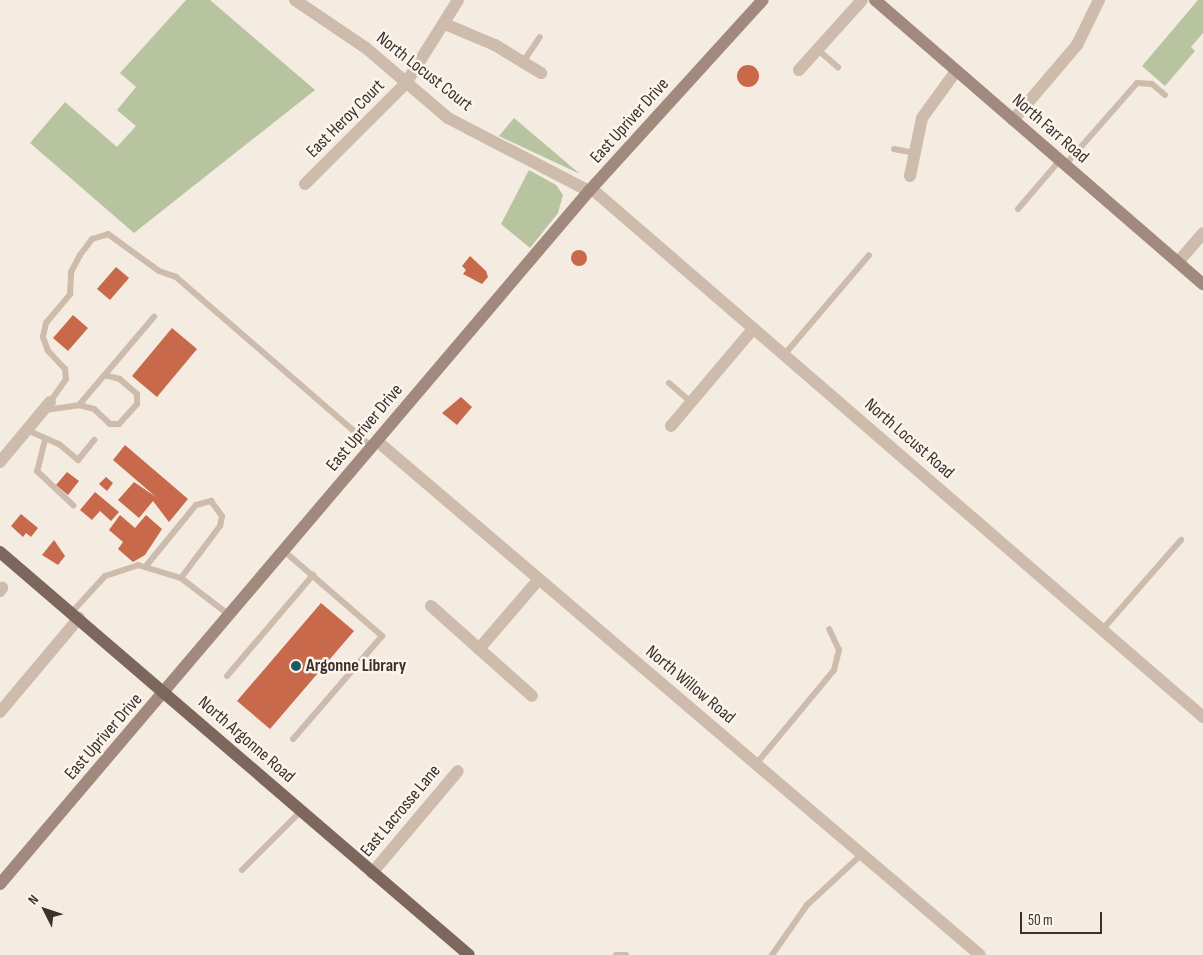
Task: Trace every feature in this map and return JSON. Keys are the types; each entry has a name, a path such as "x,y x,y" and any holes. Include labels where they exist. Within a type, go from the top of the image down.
{"main road":[{"name":"North Argonne Road","path":"0,552 76,615 469,955"}],"street":[{"name":"North Locust Court","path":"295,0 366,48 448,118 590,190"},
{"name":"East Heroy Court","path":"305,184 406,83 446,24 458,0"},
{"name":"East Upriver Drive","path":"0,884 165,693 590,190 763,0"},
{"path":"799,70 862,0"},
{"name":"North Farr Road","path":"874,0 1203,284"},
{"path":"1013,120 1077,44 1099,0"},
{"path":"446,24 523,62 541,74"},
{"path":"910,176 922,118 956,71"},
{"name":"North Locust Road","path":"590,190 753,328 1203,717"},
{"path":"1178,262 1203,233"},
{"path":"671,426 753,328"},
{"path":"0,462 47,406"},
{"name":"North Willow Road","path":"375,444 539,579 980,955"},
{"path":"479,649 539,579"},
{"path":"431,606 532,696"},
{"path":"0,712 76,615"},
{"name":"East Lacrosse Lane","path":"372,873 458,771"}],"lane":[{"path":"523,62 540,37"},
{"path":"817,49 838,67"},
{"path":"1018,209 1137,83 1152,84 1164,95"},
{"path":"894,149 914,153"},
{"path":"47,406 66,379 65,369 48,351 43,337 46,324 70,294 71,272 80,255 92,239 108,234 159,271 176,277 375,444"},
{"path":"784,355 869,255"},
{"path":"78,405 154,317"},
{"path":"47,406 78,405 94,409 110,424 119,424 137,404 137,394 120,379 104,375"},
{"path":"669,383 691,402"},
{"path":"27,430 78,460 94,440"},
{"path":"45,440 37,471 73,505"},
{"path":"146,566 196,506 211,500 222,516 220,526 181,578"},
{"path":"1102,630 1181,540"},
{"path":"284,551 382,636 293,739"},
{"path":"76,615 116,569 146,566 181,578 230,616"},
{"path":"227,676 313,575"},
{"path":"756,764 834,670 839,650 829,629"},
{"path":"242,870 301,811"},
{"path":"772,955 807,904 862,854"},
{"path":"616,955 626,955"}],"green space":[{"path":"186,0 210,0 315,90 134,233 30,143 65,102 117,147 136,126 117,110 136,87 120,73"},
{"path":"1198,0 1203,0 1203,33 1191,47 1195,51 1165,86 1142,66"},
{"path":"514,118 580,174 499,136"},
{"path":"529,170 556,185 563,195 558,213 530,248 501,224"}],"building":[{"path":"748,65 756,68 759,76 756,84 748,87 740,84 737,76 740,68"},
{"path":"579,250 585,252 587,258 585,264 579,266 573,264 571,258 573,252"},
{"path":"470,256 486,271 488,277 482,284 463,274 466,270 462,266"},
{"path":"116,267 129,278 110,300 97,289"},
{"path":"73,315 88,328 68,351 53,338"},
{"path":"172,328 197,349 157,397 132,376"},
{"path":"461,397 472,407 457,425 442,413"},
{"path":"125,445 188,499 169,522 153,501 139,518 118,500 134,482 156,497 113,460"},
{"path":"67,472 79,481 68,495 56,485"},
{"path":"106,477 113,483 107,491 99,484"},
{"path":"95,492 119,512 111,521 100,511 92,520 80,510"},
{"path":"21,514 38,528 31,537 26,533 23,537 11,526"},
{"path":"120,515 135,528 146,515 162,529 145,555 133,562 118,549 123,542 109,530"},
{"path":"54,540 65,556 58,565 42,555"},
{"name":"Argonne Library","path":"321,603 354,631 270,729 237,701"}],"place":[{"name":"Argonne Library","path":"296,666"}]}
